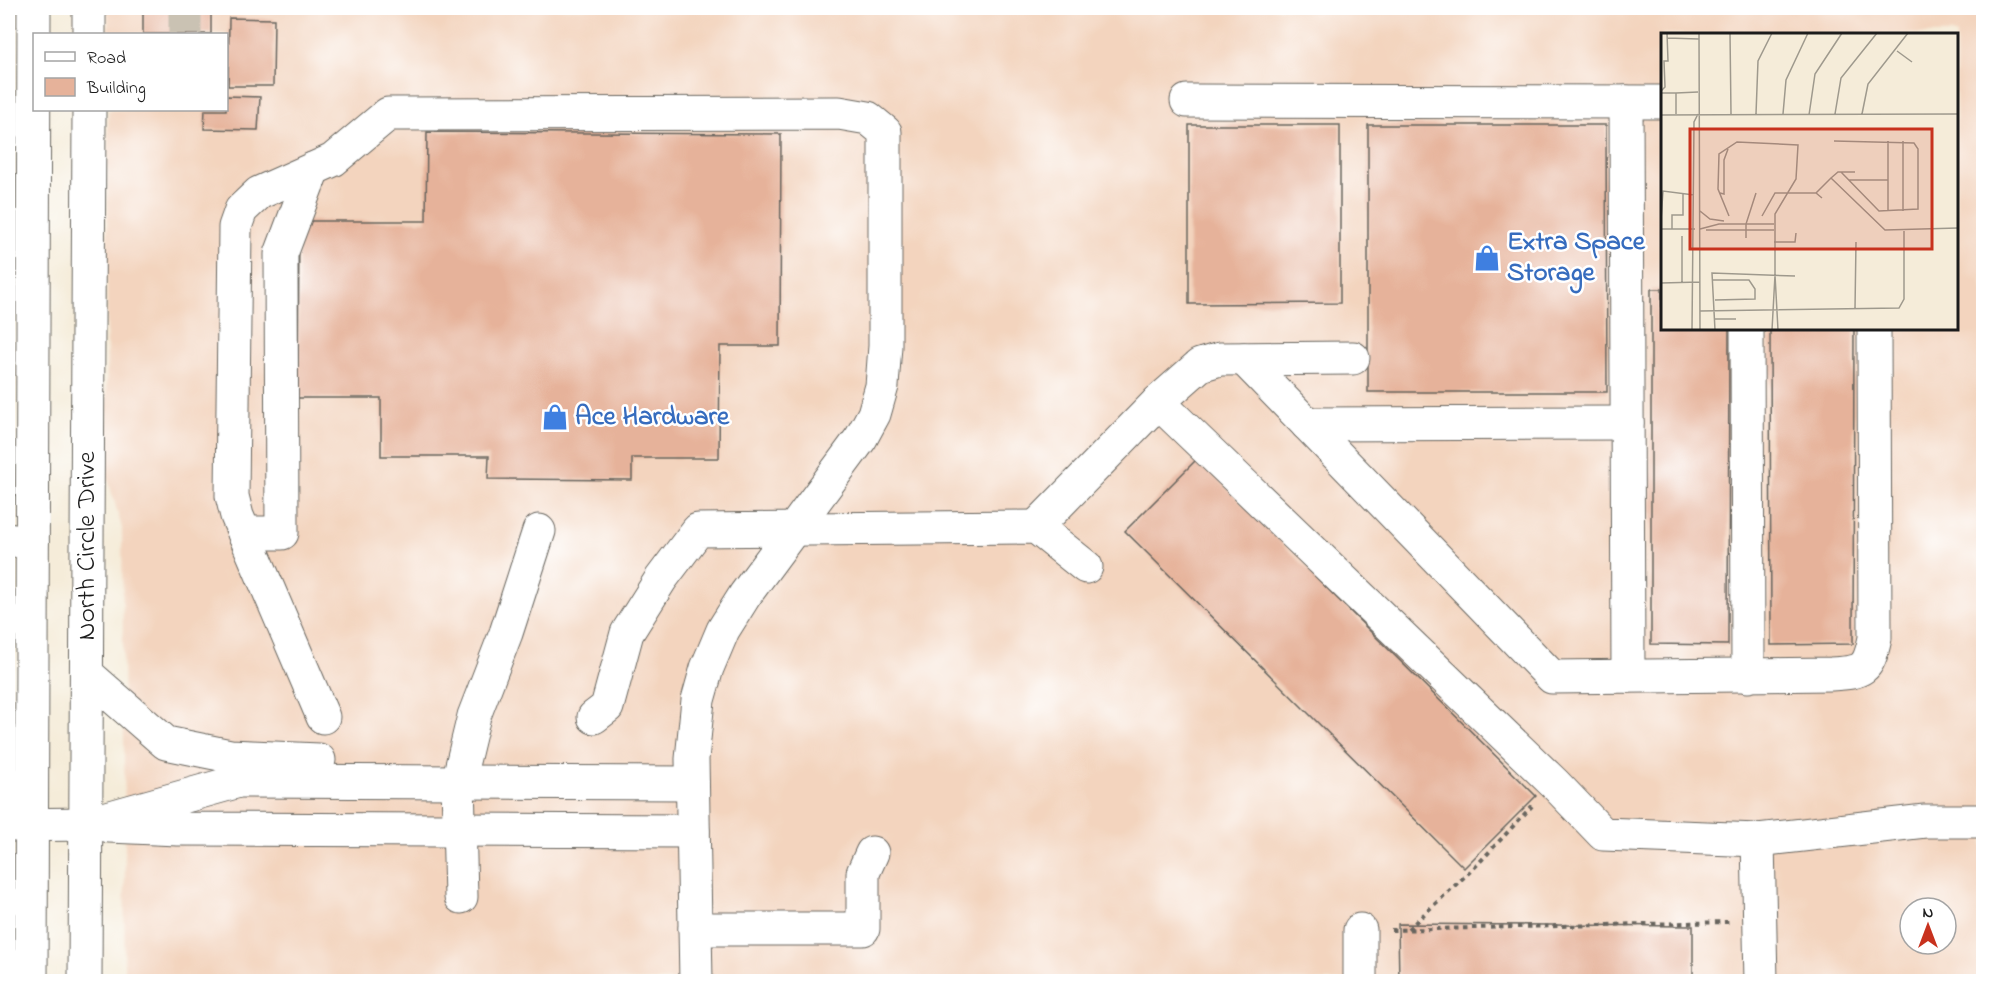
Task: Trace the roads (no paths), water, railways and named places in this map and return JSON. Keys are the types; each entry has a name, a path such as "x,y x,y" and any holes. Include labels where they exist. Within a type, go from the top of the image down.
{"main road":[{"name":"North Circle Drive","path":"33,33 34,8"},
{"path":"89,8 89,33"},
{"name":"North Circle Drive","path":"31,981 20,825 20,541 33,46"},
{"path":"1187,101 1661,102"},
{"path":"1626,102 1628,676"},
{"name":"North Circle Drive","path":"85,981 89,111"},
{"path":"323,717 244,533 232,496 235,227 241,210 259,193 333,160 388,114 839,113 868,118 885,132 885,346 882,387 874,414 861,438 740,604 723,630 707,668 698,700 692,759 696,981"},
{"path":"244,533 282,533 281,254 313,169"},
{"path":"1747,330 1748,675"},
{"path":"1244,359 1552,677 1855,673 1870,660 1875,638 1874,330"},
{"path":"1036,527 1158,402 1200,365 1220,359 1353,358"},
{"path":"1158,402 1555,784 1603,834 1758,840 1925,821 1983,821"},
{"path":"1307,424 1627,423"},
{"path":"594,717 607,707 627,633 661,579 698,530 1036,527 1086,567"},
{"path":"461,897 458,782 474,716 506,633 539,531"},
{"path":"87,674 166,743 230,756 344,761 371,782"},
{"path":"86,824 239,781 692,783"},
{"path":"20,825 86,824 128,829 693,831"},
{"path":"1758,840 1761,981"},
{"path":"695,929 863,929 863,873 872,853"},
{"path":"1360,930 1360,981"}],"tunnel":[{"path":"185,8 185,33"}],"place":[{"name":"Extra Space Storage","path":"1487,258"},
{"name":"Ace Hardware","path":"555,417"}]}
